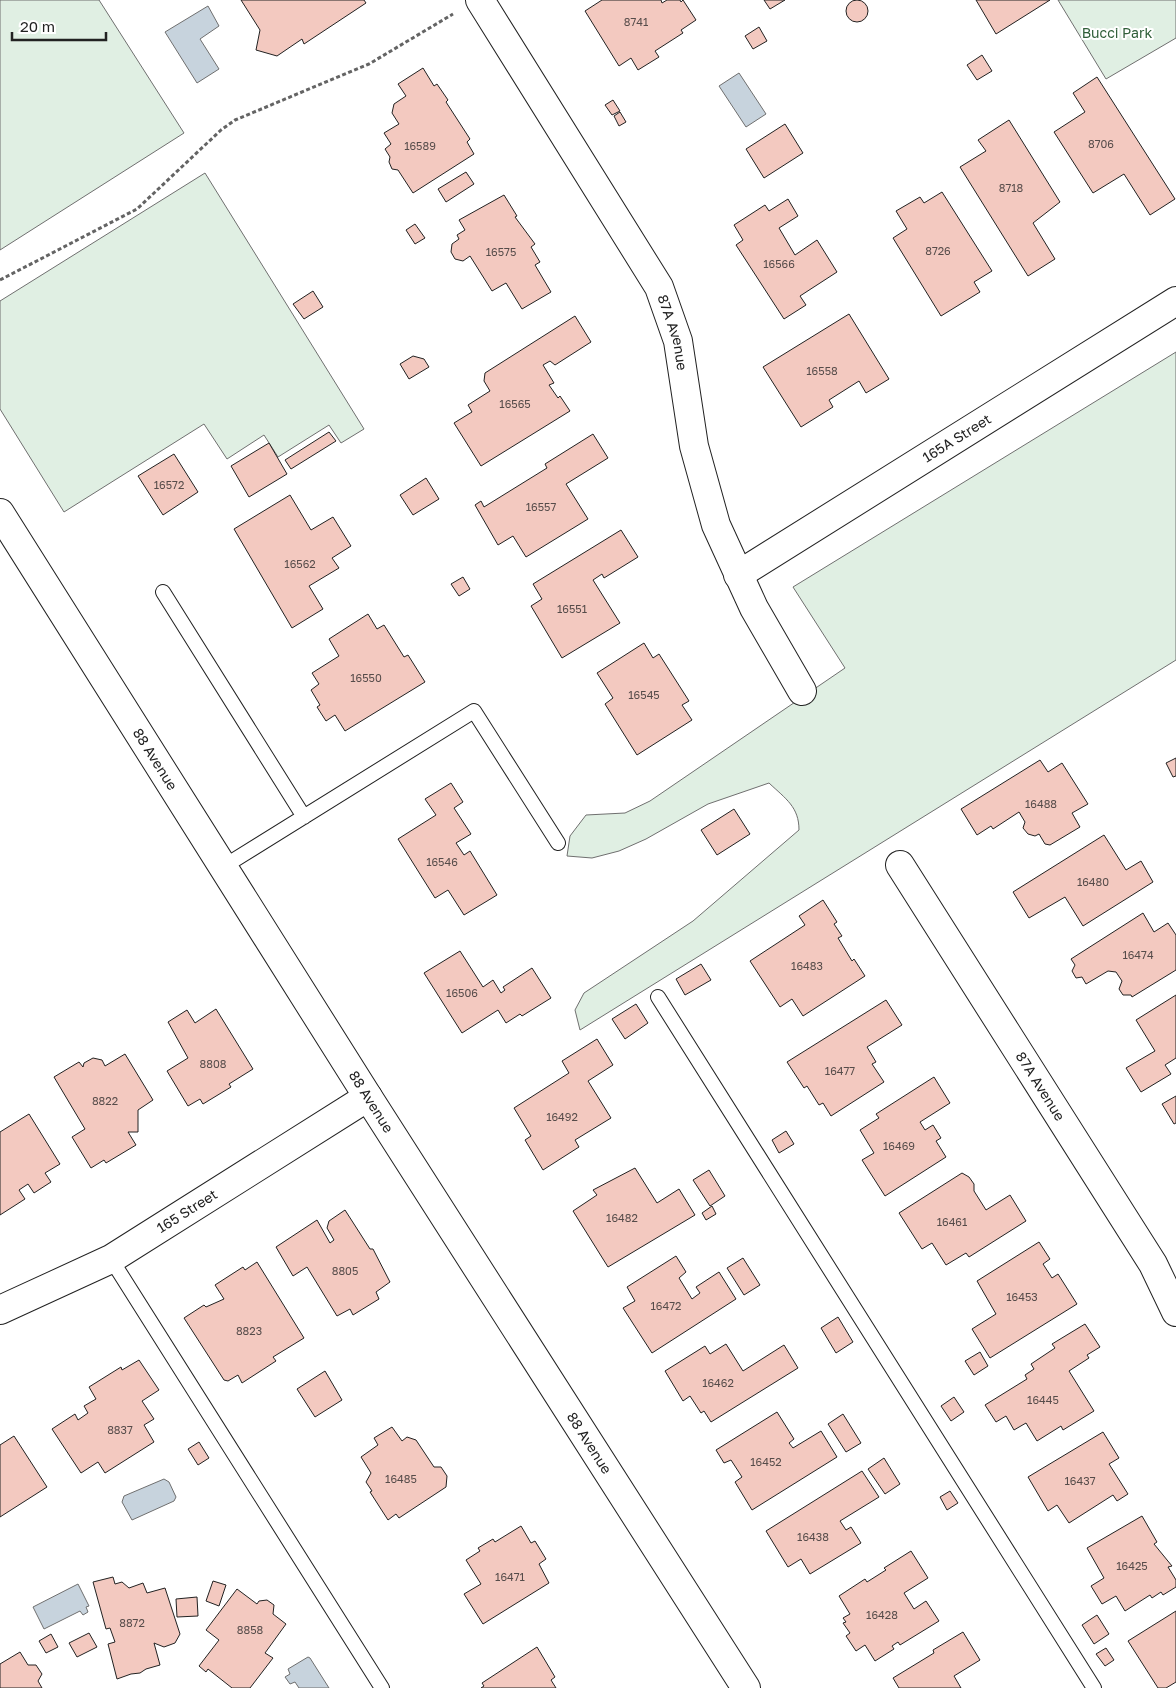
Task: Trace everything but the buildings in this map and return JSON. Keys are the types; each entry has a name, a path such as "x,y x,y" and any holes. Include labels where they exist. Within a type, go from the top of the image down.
{"street":[{"name":"87A Avenue","path":"480,0 659,287 678,342 689,419 703,485 719,532 738,575 776,649 802,692"},
{"name":"165A Street","path":"738,575 1176,301"},
{"name":"88 Avenue","path":"0,513 368,1097 746,1688"},
{"name":"87A Avenue","path":"900,865 1153,1264 1176,1312"},
{"name":"165 Street","path":"0,1310 111,1259 368,1097"}],"lane":[{"path":"162,592 304,817"},
{"path":"223,867 474,711 558,843"},
{"path":"658,996 1094,1688"},
{"path":"111,1259 382,1688"}],"path":[{"path":"0,280 137,210 221,130 235,120 369,64 453,14"}],"green space":[{"path":"0,0 99,0 184,133 0,250"},
{"name":"Bucci Park","path":"1058,0 1176,0 1176,38 1106,79"},
{"path":"205,173 364,429 341,443 329,425 278,457 264,435 227,459 204,424 64,512 0,409 0,301"},
{"path":"1176,352 1176,660 580,1030 575,1010 584,993 693,921 799,830 797,815 794,809 769,783 708,804 646,839 619,851 592,858 567,856 570,836 586,815 625,813 650,801 845,668 793,587"}],"shaded area":[{"path":"208,6 219,26 200,39 219,69 197,83 165,32"},
{"path":"739,73 766,114 746,127 719,86"},
{"path":"164,1479 169,1482 176,1497 174,1501 132,1520 122,1502 124,1496"},
{"path":"78,1584 89,1606 86,1607 88,1612 83,1615 80,1611 44,1629 33,1607"},
{"path":"308,1657 329,1688 299,1688 295,1682 290,1684 285,1677 290,1674 288,1669"}]}
